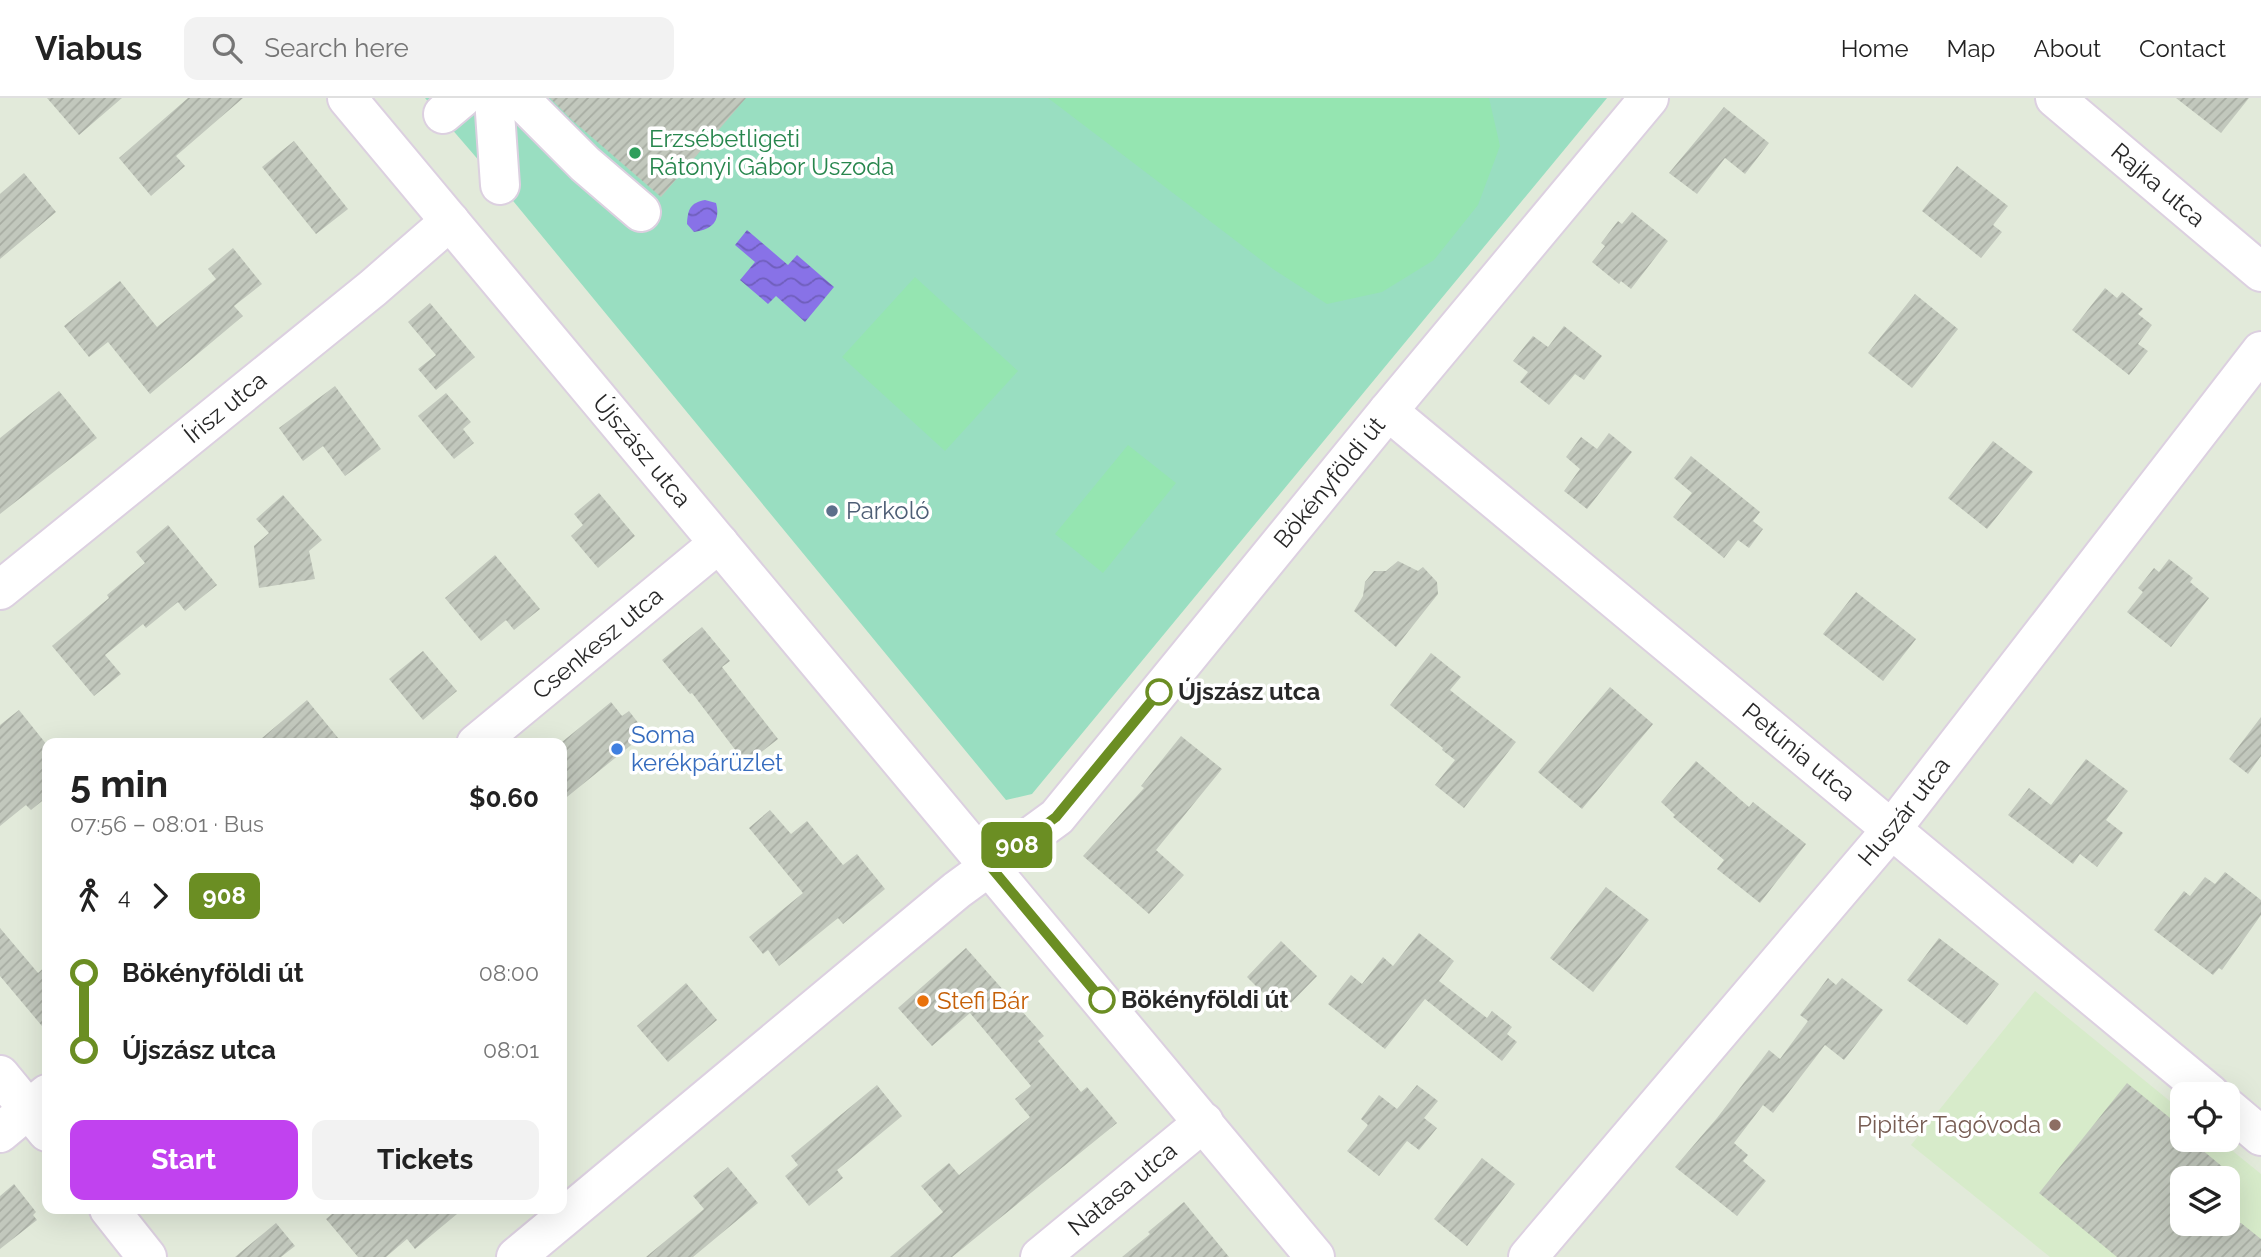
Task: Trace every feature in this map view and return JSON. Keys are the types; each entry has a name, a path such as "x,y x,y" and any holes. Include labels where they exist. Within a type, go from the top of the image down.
{"street":[{"name":"Újszász utca","path":"347,98 1315,1257"},
{"path":"494,98 500,185"},
{"path":"519,98 585,163 641,212"},
{"name":"Bökényföldi út","path":"516,1257 957,890 1056,817 1388,411 1649,98"},
{"name":"Rajka utca","path":"2055,98 2261,272"},
{"name":"Írisz utca","path":"0,590 373,288 450,221"},
{"name":"Huszár utca","path":"1528,1257 1891,830 2261,351"},
{"name":"Petúnia utca","path":"1388,411 2196,1082"},
{"name":"Csenkesz utca","path":"483,738 719,543"},
{"path":"0,1075 41,1112 0,1133"},
{"path":"2240,1118 2261,1136"},
{"name":"Natasa utca","path":"1040,1257 1203,1122"},
{"path":"113,1214 147,1257"}],"shaded area":[{"path":"425,98 1607,98 1032,794 1006,800 500,185"},
{"name":"Pipitér Tagóvoda","path":"2035,991 2170,1101 2170,1152 2234,1152 2261,1174 2261,1257 2050,1257 1911,1145"}],"green space":[{"path":"1048,98 1489,98 1500,146 1478,205 1434,260 1382,292 1327,304 1273,269"},
{"path":"915,277 1018,371 945,451 842,357"},
{"path":"1128,445 1176,483 1103,573 1055,534"}],"water":[{"path":"705,200 716,203 716,220 710,227 694,232 687,224 689,211 693,205"},
{"path":"747,230 788,265 797,255 834,287 805,322 776,296 768,304 740,280 755,262 735,245"}],"building":[{"path":"47,98 122,98 79,135"},
{"path":"188,98 243,98 176,156 185,166 151,196 119,158"},
{"name":"Erzsébetligeti Rátonyi Gábor Uszoda","path":"550,98 746,98 661,197"},
{"path":"2176,98 2249,98 2221,133"},
{"path":"1724,107 1769,143 1745,174 1725,158 1697,194 1669,173"},
{"path":"294,141 348,209 316,234 262,167"},
{"path":"1957,166 2008,206 1993,225 2002,232 1981,258 1922,211"},
{"path":"24,173 56,212 0,259 0,194"},
{"path":"1632,212 1668,241 1631,289 1621,281 1619,284 1592,262 1605,246 1601,243 1618,221 1622,224"},
{"path":"233,248 262,284 234,306 243,316 150,394 108,342 89,357 64,326 120,281 157,327 216,279 208,269"},
{"path":"2105,288 2117,298 2122,292 2143,309 2138,314 2152,325 2138,344 2148,351 2129,375 2072,330"},
{"path":"1915,294 1958,329 1912,388 1868,353"},
{"path":"430,303 475,357 436,390 418,369 436,355 408,322"},
{"path":"1564,326 1602,356 1584,380 1575,374 1549,405 1520,382 1528,372 1513,361 1533,336 1548,347"},
{"path":"335,386 381,449 345,476 323,446 303,461 279,428"},
{"path":"59,391 97,438 0,514 0,438"},
{"path":"446,393 471,422 463,429 474,443 454,459 418,416"},
{"path":"1609,433 1632,452 1587,509 1564,491 1580,469 1566,457 1581,437 1597,449"},
{"path":"1993,441 2033,472 1987,529 1948,498"},
{"path":"1691,456 1760,512 1753,521 1763,529 1749,548 1738,540 1724,558 1673,517 1692,493 1674,478"},
{"path":"599,493 635,536 598,568 571,536 583,525 574,514"},
{"path":"283,495 322,540 309,551 315,579 259,588 254,546 269,533 256,519"},
{"path":"168,525 217,585 185,611 178,602 146,628 143,624 105,655 121,674 94,696 52,646 109,598 107,595 145,563 136,552"},
{"path":"495,555 540,609 514,630 506,620 481,641 445,598"},
{"path":"2169,559 2193,578 2190,582 2209,598 2171,647 2127,612 2143,592 2138,588 2154,568 2159,572"},
{"path":"1398,561 1418,571 1423,567 1437,582 1438,594 1396,647 1354,611 1363,596 1365,582 1374,571 1386,571"},
{"path":"1856,592 1916,639 1883,681 1823,634"},
{"path":"702,627 730,661 722,667 778,739 746,764 692,693 690,694 662,660"},
{"path":"423,651 457,691 423,720 389,679"},
{"path":"1431,653 1461,677 1450,690 1516,742 1464,808 1435,785 1455,760 1390,705"},
{"path":"1610,687 1653,724 1582,809 1538,772"},
{"path":"307,700 338,738 262,738"},
{"path":"611,702 622,716 629,711 646,733 567,797 567,738"},
{"path":"19,710 42,739 42,801 31,810 26,805 0,826 0,725"},
{"path":"2261,717 2261,756 2248,774 2229,759"},
{"path":"1181,736 1222,769 1156,850 1184,875 1149,914 1083,856 1144,788 1141,786"},
{"path":"2086,759 2128,791 2106,820 2123,833 2097,867 2080,854 2073,864 2008,815 2029,788 2051,805"},
{"path":"1696,761 1749,807 1753,802 1806,844 1760,903 1717,869 1724,860 1673,817 1675,815 1661,802"},
{"path":"770,810 791,834 807,821 843,865 857,854 885,889 843,924 838,918 779,966 768,950 763,954 749,937 803,893 749,828"},
{"path":"2225,872 2261,900 2261,915 2222,970 2219,968 2213,975 2154,930 2184,891 2190,896 2205,877 2215,884"},
{"path":"1606,887 1649,920 1593,992 1550,958"},
{"path":"0,928 38,973 42,969 42,1026 0,976"},
{"path":"1419,933 1454,961 1439,981 1487,1018 1492,1011 1512,1027 1507,1034 1517,1042 1502,1061 1425,999 1385,1049 1328,1004 1351,975 1362,984 1383,957 1393,966"},
{"path":"1939,938 1999,984 1967,1025 1907,980"},
{"path":"1281,941 1317,976 1282,1012 1247,977"},
{"path":"966,948 1044,1036 1038,1041 1081,1092 1087,1087 1117,1123 952,1257 890,1257 943,1212 921,1186 949,1163 959,1175 1030,1117 1015,1099 1031,1086 970,1013 932,1046 898,1008"},
{"path":"1828,978 1836,985 1842,978 1883,1010 1844,1060 1825,1045 1773,1113 1763,1105 1734,1143 1748,1155 1743,1161 1766,1181 1737,1216 1675,1167 1769,1050 1780,1059 1808,1021 1800,1015"},
{"path":"686,983 717,1020 668,1062 637,1026"},
{"path":"2127,1083 2170,1118 2170,1152 2205,1152 2222,1166 2170,1166 2170,1236 2240,1236 2241,1223 2261,1239 2261,1257 2117,1257 2039,1193"},
{"path":"877,1085 902,1116 837,1170 843,1178 809,1206 785,1176 798,1165 791,1156"},
{"path":"1417,1085 1438,1101 1424,1118 1437,1128 1419,1150 1407,1141 1379,1176 1347,1151 1368,1125 1361,1119 1379,1095 1397,1109"},
{"path":"1482,1158 1515,1184 1467,1246 1434,1219"},
{"path":"728,1167 758,1203 693,1257 646,1257 704,1209 693,1196"},
{"path":"14,1184 36,1212 33,1215 37,1220 0,1249 0,1196"},
{"path":"1184,1202 1229,1257 1122,1257 1150,1234 1148,1232"},
{"path":"332,1214 457,1214 415,1249 407,1239 386,1257 358,1257 326,1219"},
{"path":"276,1223 295,1246 281,1257 235,1257"}],"bus line":[{"name":"908","path":"1102,1000 990,866 1056,817 1159,692"}],"place":[{"name":"Erzsébetligeti Rátonyi Gábor Uszoda","path":"635,153"},
{"name":"Parkoló","path":"832,511"},
{"name":"Újszász utca","path":"1159,692"},
{"name":"Soma kerékpárüzlet","path":"617,749"},
{"name":"Bökényföldi út","path":"1102,1000"},
{"name":"Stefi Bár","path":"923,1001"},
{"name":"Pipitér Tagóvoda","path":"2055,1125"}]}
